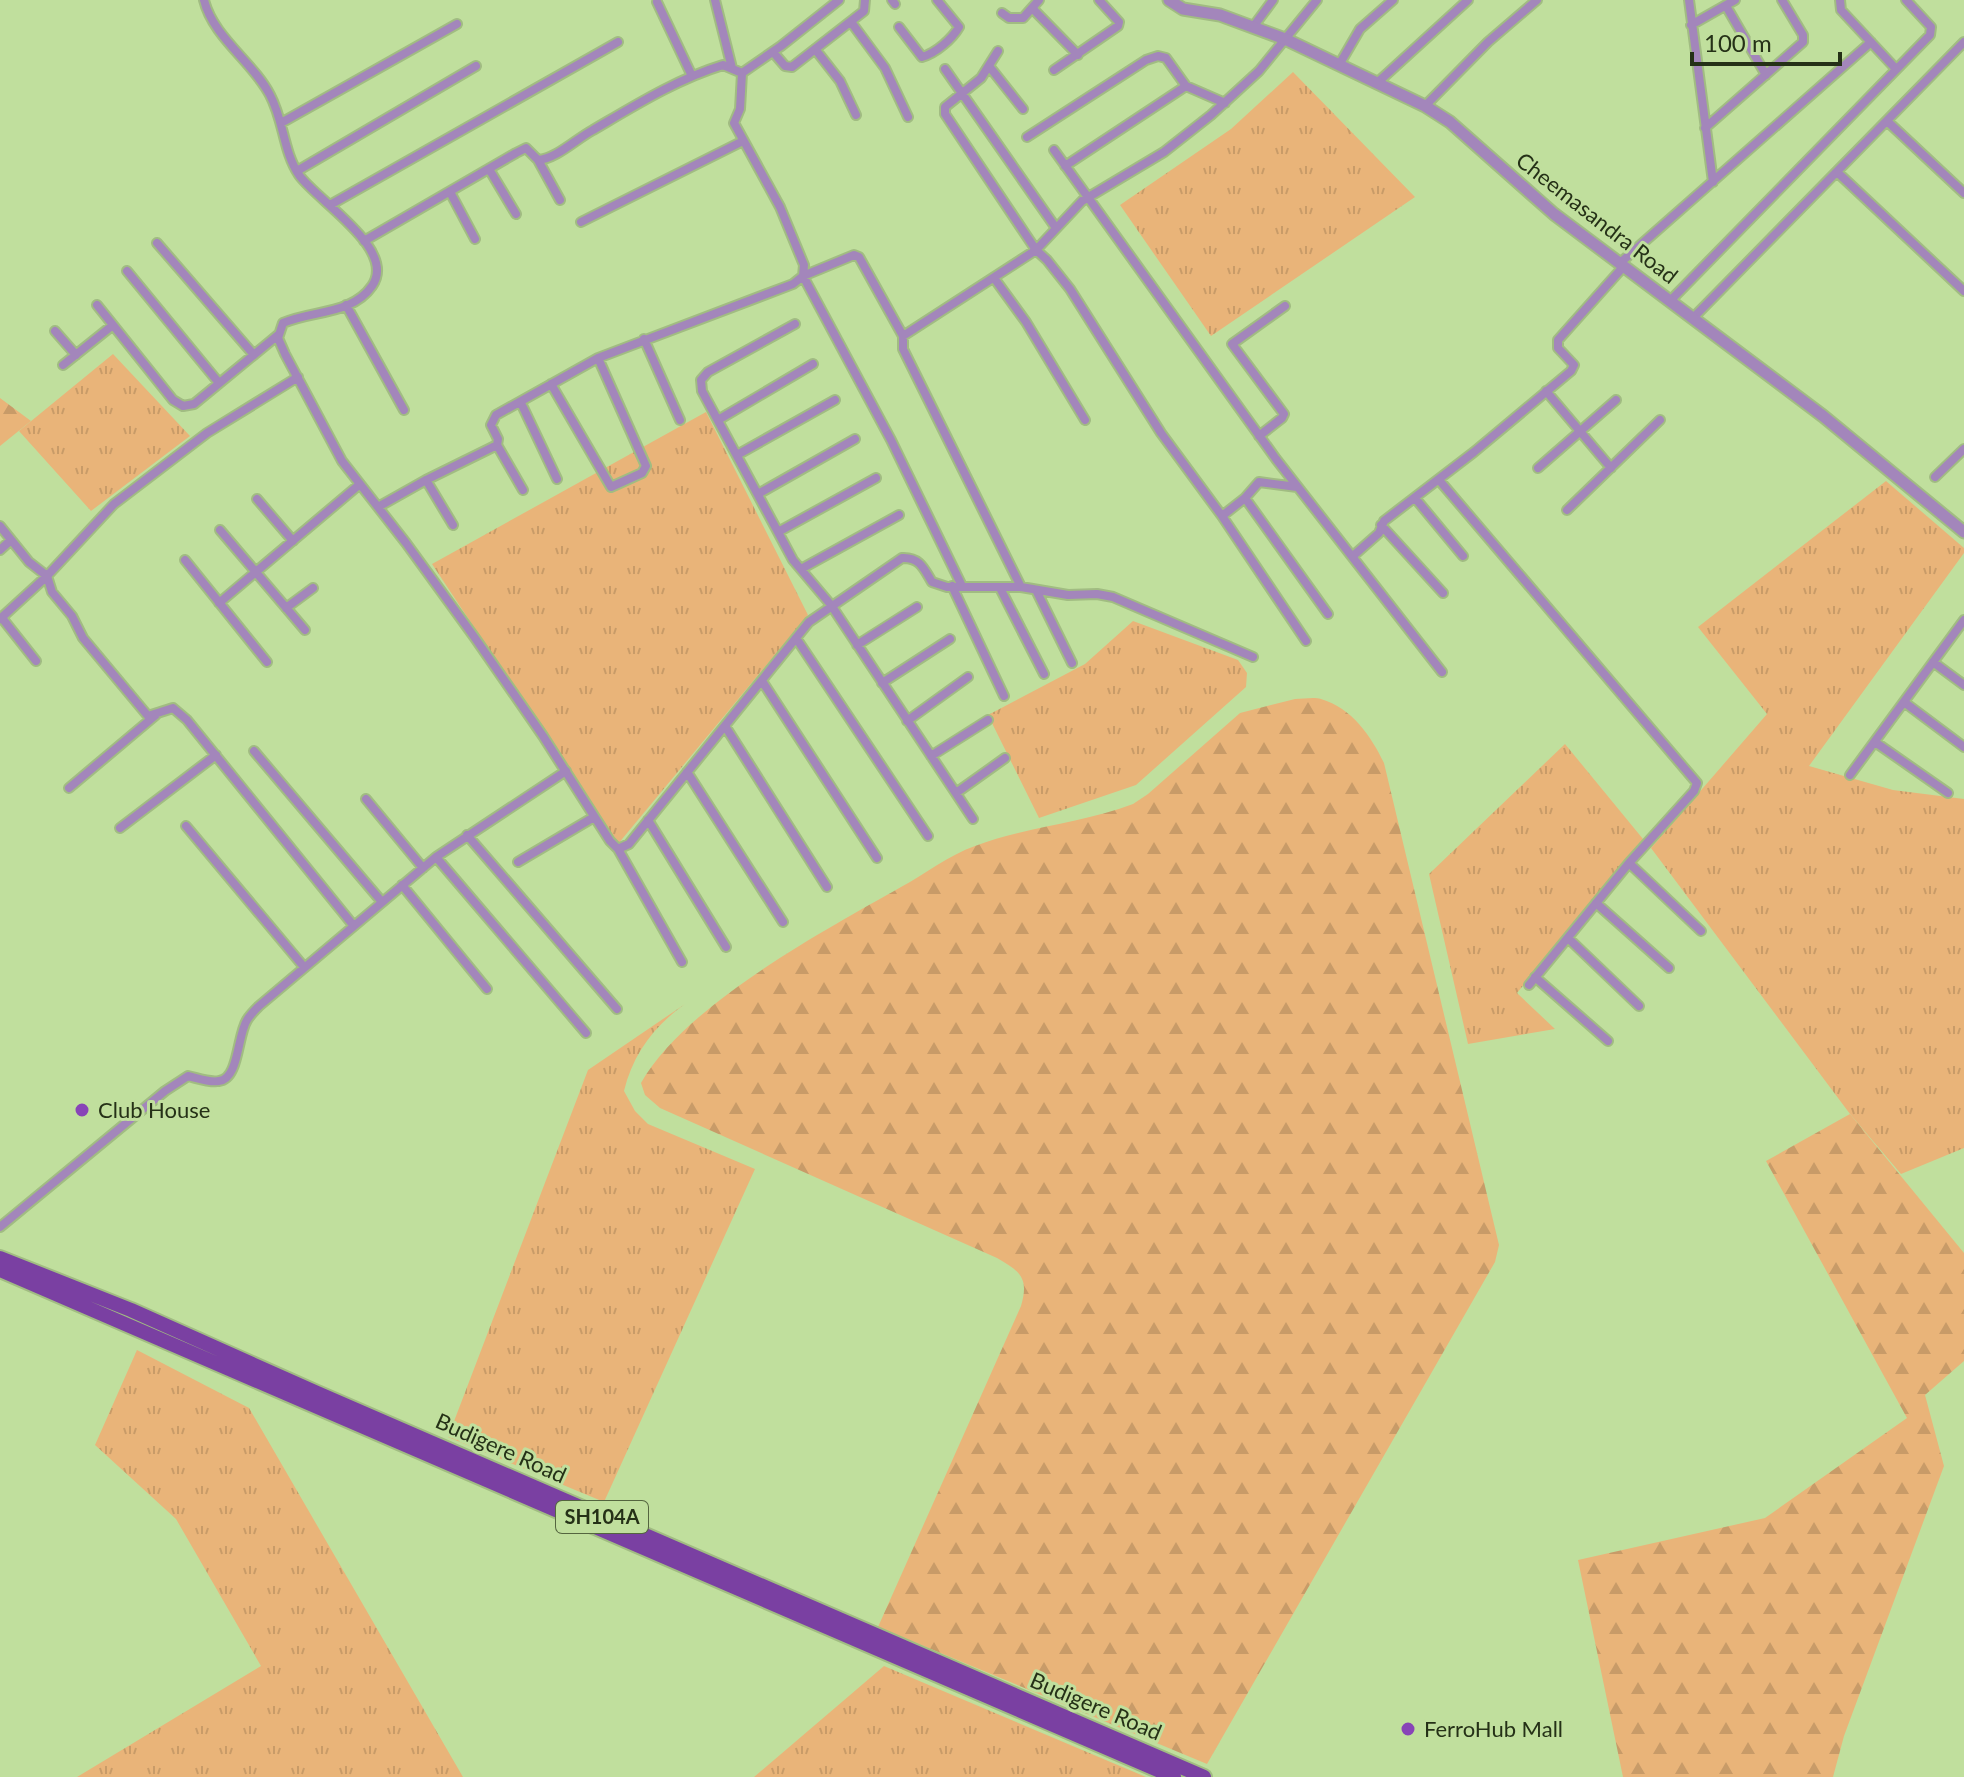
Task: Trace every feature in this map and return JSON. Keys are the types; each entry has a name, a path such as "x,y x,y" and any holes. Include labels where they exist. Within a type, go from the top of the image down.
{"main road":[{"name":"Budigere Road","path":"0,1258 131,1310 1204,1777"},
{"name":"Budigere Road","path":"0,1270 1174,1777"}],"street":[{"path":"97,305 173,400 183,406 194,404 254,355 278,335 286,321 326,313 346,305 368,290 376,277 374,257 364,241 297,171 289,158 270,93 214,21 204,0"},
{"path":"715,0 732,68"},
{"path":"742,73 839,0"},
{"path":"773,52 788,68 864,11 865,0"},
{"path":"899,27 922,57 928,56 954,36 959,27 937,0"},
{"path":"1002,13 1009,18 1023,18 1039,0"},
{"path":"1054,70 1118,26 1119,22 1099,0"},
{"name":"Cheemasandra Road","path":"1169,0 1183,9 1220,15 1285,39 1425,106 1459,129 1554,214 1828,420 1964,532"},
{"path":"1253,27 1273,0"},
{"path":"903,336 1036,250 1073,208 1164,152 1225,103 1259,71 1317,0"},
{"path":"1339,65 1360,29 1393,0"},
{"path":"1377,83 1468,0"},
{"path":"1425,106 1488,42 1537,0"},
{"path":"1689,0 1713,182"},
{"path":"1691,25 1735,0"},
{"path":"1705,128 1803,42 1803,35 1782,0"},
{"path":"1840,0 1841,10 1896,69"},
{"path":"1670,301 1931,31 1931,27 1906,0"},
{"path":"657,2 692,76"},
{"path":"1726,6 1766,75"},
{"path":"1032,8 1078,55"},
{"path":"851,22 885,68 908,117"},
{"path":"281,123 457,24"},
{"path":"330,205 618,42"},
{"path":"1353,556 1379,533 1381,525 1571,371 1574,365 1558,348 1558,340 1622,265 1871,42"},
{"path":"1693,318 1964,42"},
{"path":"815,49 840,81 856,115"},
{"path":"998,51 981,78 945,107 945,114 1036,250 1070,289 1161,433 1222,516 1306,641"},
{"path":"1027,137 1146,60 1158,56 1166,58 1186,86 1225,103"},
{"path":"538,160 547,159 589,132 692,76 723,65 742,73"},
{"path":"297,171 476,66"},
{"path":"989,66 1023,109"},
{"path":"945,69 1056,228"},
{"path":"742,73 740,109 734,123 780,207 804,265 803,276 891,440 1004,696"},
{"path":"1065,166 1186,86"},
{"path":"1887,121 1964,193"},
{"path":"581,222 743,141"},
{"path":"364,241 526,148 538,160 560,200"},
{"path":"1054,150 1259,436 1442,672"},
{"path":"489,169 516,214"},
{"path":"1837,172 1962,286"},
{"path":"450,192 475,239"},
{"path":"157,243 254,355"},
{"path":"523,490 497,445 491,420 598,358 793,284 803,276 854,255 859,257 903,336 903,349 1021,587"},
{"path":"127,271 219,383"},
{"path":"994,278 1026,322 1085,420"},
{"path":"346,305 404,410"},
{"path":"1259,436 1284,414 1232,344 1285,306"},
{"path":"795,324 708,372 701,380 702,391 801,569 831,605 973,819"},
{"path":"63,365 113,325"},
{"path":"55,331 76,355"},
{"path":"278,335 342,461 475,638 566,771 618,849 682,962"},
{"path":"644,339 680,420"},
{"path":"551,384 611,487 642,473 646,466 598,358"},
{"path":"718,420 813,364"},
{"path":"36,661 1,619 47,576 114,504 207,433 298,377"},
{"path":"1546,391 1611,468"},
{"path":"737,455 835,400"},
{"path":"1538,468 1616,400"},
{"path":"521,403 557,479"},
{"path":"1567,510 1660,420"},
{"path":"758,494 855,439"},
{"path":"378,507 497,445"},
{"path":"1935,477 1964,449"},
{"path":"778,532 876,478"},
{"path":"426,480 453,525"},
{"path":"1439,480 1697,783 1694,791 1629,863 1532,981 1608,1041"},
{"path":"1222,516 1259,482 1298,487"},
{"path":"219,603 360,484"},
{"path":"1245,498 1328,614"},
{"path":"1415,498 1463,556"},
{"path":"257,499 293,541"},
{"path":"801,569 899,515"},
{"path":"1381,525 1443,593"},
{"path":"0,526 29,562 47,576 52,592 72,616 83,638 145,714 152,716 169,708 177,710 353,925"},
{"path":"220,530 305,630"},
{"path":"0,550 11,540"},
{"path":"618,849 629,844 809,622 902,558 919,561 932,582 1113,597 1253,657"},
{"path":"185,560 267,662"},
{"path":"286,608 313,588"},
{"path":"1000,588 1044,674"},
{"path":"1036,590 1072,663"},
{"path":"857,645 917,607"},
{"path":"1850,775 1964,621"},
{"path":"796,638 928,836"},
{"path":"882,683 950,639"},
{"path":"1933,662 1964,685"},
{"path":"907,721 968,677"},
{"path":"762,681 877,858"},
{"path":"1904,702 1964,747"},
{"path":"69,788 159,712"},
{"path":"931,756 988,720"},
{"path":"725,726 827,887"},
{"path":"1875,742 1948,793"},
{"path":"254,751 382,902"},
{"path":"120,828 216,755"},
{"path":"956,793 1005,758"},
{"path":"0,1227 165,1091 188,1076 219,1081 228,1077 234,1068 246,1021 259,1006 436,857 566,771"},
{"path":"687,772 783,922"},
{"path":"366,799 423,868"},
{"path":"518,862 594,817"},
{"path":"648,820 726,947"},
{"path":"186,826 304,967"},
{"path":"467,835 617,1009"},
{"path":"436,857 586,1033"},
{"path":"1629,863 1701,931"},
{"path":"402,885 487,989"},
{"path":"1596,903 1669,968"},
{"path":"1568,938 1639,1006"}],"green space":[{"path":"1293,72 1415,197 1211,336 1120,205 1231,129"},
{"path":"113,354 190,436 91,511 19,431"},
{"path":"0,398 31,421 0,446"},
{"path":"706,412 808,615 618,844 432,564"},
{"path":"1886,481 1964,548 1964,553 1809,766 1893,790 1964,799 1964,1148 1901,1174 1850,1114 1651,848 1767,714 1698,627"},
{"path":"1133,621 1238,660 1247,673 1246,687 1136,785 1039,818 988,715 1085,664"},
{"path":"1295,699 1321,699 1342,709 1367,733 1384,763 1499,1245 1495,1262 1207,1764 878,1627 1021,1306 1024,1289 1017,1272 997,1258 660,1108 645,1095 641,1083 662,1054 722,998 833,926 965,850 1014,834 1133,804 1240,713"},
{"path":"1565,744 1643,839 1517,993 1555,1029 1468,1044 1429,874"},
{"path":"685,1004 646,1042 633,1065 624,1091 635,1111 648,1124 755,1169 604,1502 448,1437 588,1070"},
{"path":"1850,1114 1964,1253 1964,1361 1925,1395 1944,1466 1844,1736 1833,1777 1623,1777 1578,1560 1765,1518 1907,1418 1766,1161"},
{"path":"137,1350 249,1408 463,1777 77,1777 261,1666 176,1519 95,1445"},
{"path":"884,1666 1146,1777 754,1777"}],"place":[{"name":"Club House","path":"82,1110"},
{"name":"FerroHub Mall","path":"1408,1729"}]}
